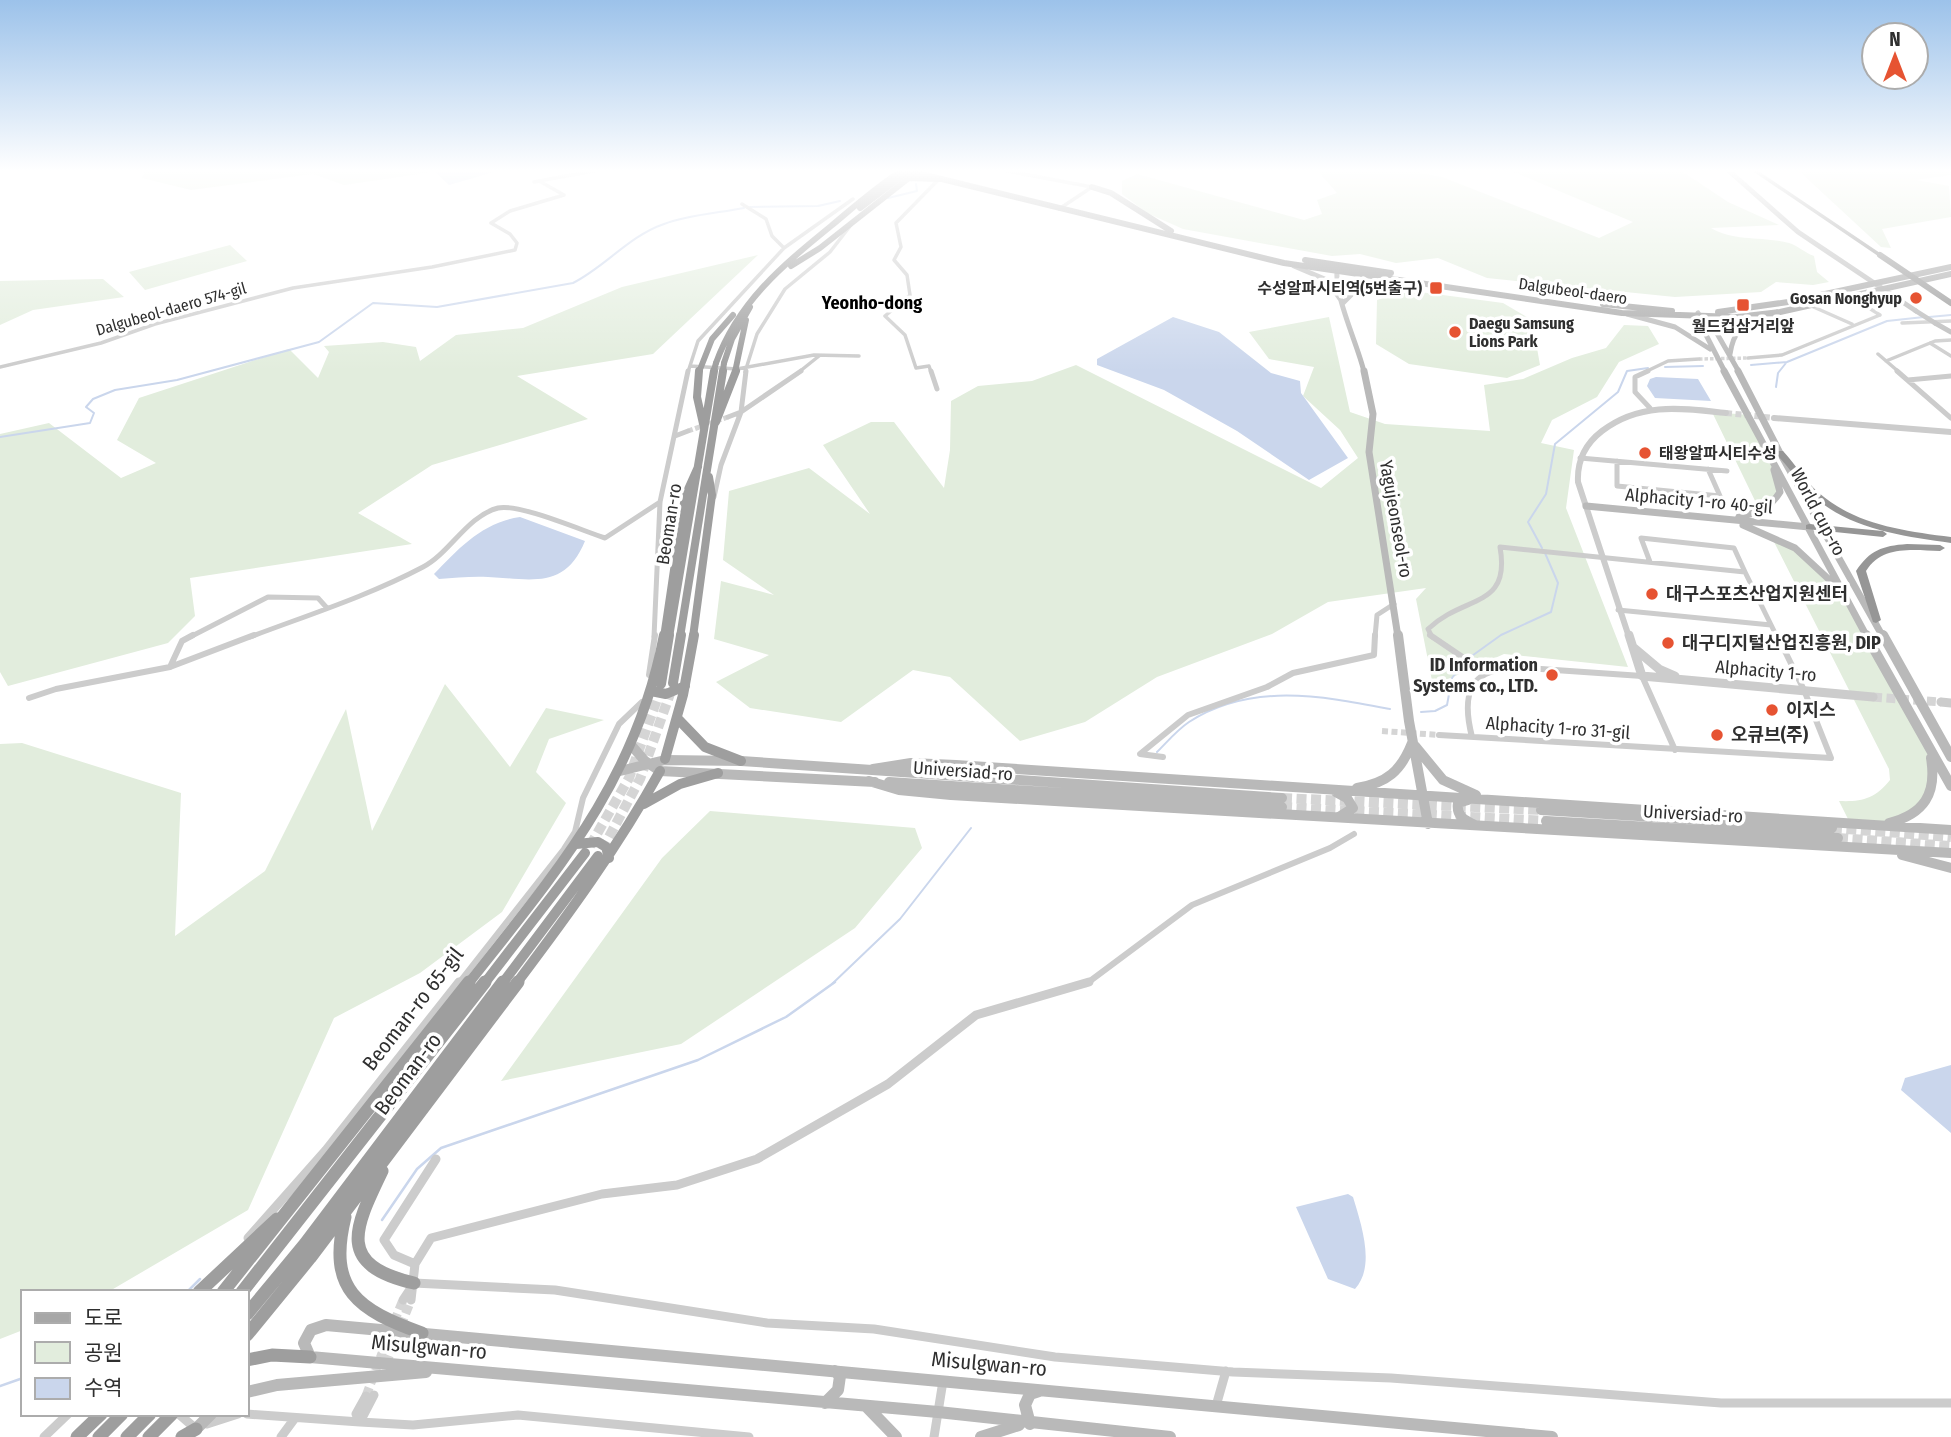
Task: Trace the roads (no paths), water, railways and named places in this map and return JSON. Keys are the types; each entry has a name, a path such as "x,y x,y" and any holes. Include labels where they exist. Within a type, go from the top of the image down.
{"highway":[{"path":"788,265 799,244 809,237"},
{"name":"Beoman-ro","path":"703,468 704,428 719,366 745,309 819,237"},
{"path":"788,265 820,248 833,237"},
{"path":"1856,237 1883,255"},
{"path":"1857,237 1951,301"},
{"path":"714,425 742,368 745,309"},
{"path":"704,428 697,410 699,366 714,337 745,309"},
{"name":"Beoman-ro","path":"673,683 703,468 714,425 719,366"},
{"path":"1776,455 1816,494 1848,516 1890,531 1951,542"},
{"path":"641,807 662,765 678,719 685,686 712,495 703,468"},
{"path":"248,1334 392,1149 592,853 620,771 656,687 685,496 703,468"},
{"path":"1809,527 1951,542"},
{"path":"1853,532 1946,549"},
{"path":"1876,620 1861,577 1866,560 1891,549 1946,549"},
{"path":"656,687 666,694 685,686"},
{"path":"678,719 705,747 741,761"},
{"path":"225,1290 592,853 641,807 680,785 718,773"},
{"name":"Beoman-ro","path":"244,1290 592,853"},
{"name":"Beoman-ro","path":"248,1313 313,1233 592,853"},
{"path":"392,1149 367,1203 358,1251 365,1266 387,1277 414,1283"},
{"path":"199,1290 300,1198"},
{"path":"347,1209 336,1255 346,1287 372,1312 392,1323 422,1333"},
{"path":"248,1360 272,1355 310,1357"},
{"path":"77,1437 100,1416"},
{"path":"99,1437 120,1416"},
{"path":"127,1437 148,1416"},
{"path":"149,1437 170,1416"}],"main road":[{"name":"Dalgubeol-daero","path":"1176,237 1289,264 1337,268 1702,319 1951,274"},
{"name":"Dalgubeol-daero","path":"1200,237 1401,281 1622,313 1702,319 1777,312 1850,296 1875,286 1951,267"},
{"path":"1805,237 1875,286 1951,332"},
{"path":"1289,264 1316,273 1326,280 1330,297 1343,304 1351,290 1360,285 1401,281"},
{"name":"Yagujeonseol-ro","path":"1337,268 1343,304 1359,348 1373,414 1369,453 1394,604 1412,741"},
{"path":"1729,355 1733,335 1741,325 1773,316 1777,312"},
{"path":"1622,313 1675,327 1694,336 1716,354"},
{"name":"World cup-ro","path":"1702,319 1703,329 1716,354 1823,529 1950,754"},
{"name":"World cup-ro","path":"1702,319 1715,330 1729,355 1843,594 1951,786"},
{"path":"1706,336 1710,335 1722,342"},
{"path":"1721,519 1754,514 1775,501 1780,492 1776,455"},
{"name":"Alphacity 1-ro 40-gil","path":"1586,506 1809,527"},
{"path":"1721,519 1760,531 1794,548 1811,560 1843,594"},
{"path":"1346,790 1392,778 1404,765 1412,741"},
{"path":"1412,741 1428,824"},
{"path":"1412,741 1443,780 1465,792 1497,800"},
{"path":"631,745 645,761"},
{"path":"1865,824 1903,820 1927,804 1935,779 1929,750"},
{"name":"Universiad-ro","path":"620,771 645,761 662,765 718,773 1282,802 741,761 662,765"},
{"path":"873,769 911,763 1951,831"},
{"path":"869,781 899,790 951,794 1480,828 1950,852"},
{"path":"1331,789 1347,798 1353,808 1350,813 1337,818"},
{"path":"1469,799 1458,803 1457,810 1462,819 1480,828"},
{"name":"Universiad-ro","path":"1541,810 1835,833 1546,821"},
{"path":"1933,829 1951,838"},
{"path":"1883,850 1951,868"},
{"name":"Misulgwan-ro","path":"1170,1437 865,1405 310,1357 304,1346 311,1330 321,1325 1552,1437"},
{"path":"248,1392 277,1385 453,1370"},
{"path":"825,1403 838,1390 840,1376 835,1371"},
{"path":"981,1437 1028,1423 1026,1405 1030,1394 1044,1390"},
{"path":"865,1405 896,1437"},
{"path":"189,1434 209,1416"}],"street":[{"name":"Dalgubeol-daero 574-gil","path":"0,367 102,343 145,326 293,288 432,267 515,250 516,243 512,237"},
{"path":"773,237 784,248"},
{"path":"29,698 56,689 170,667 327,608 426,566 481,516 498,508 514,508 605,538 660,502 698,341 784,248 802,237"},
{"path":"706,537 721,465 741,412 742,368 757,334 785,289 821,260 841,237"},
{"path":"900,237 900,255 894,260 904,269 911,282 910,295 885,316 905,335 916,368 929,366 937,389"},
{"path":"1748,358 1782,355 1852,324 1880,315 1850,296"},
{"path":"1809,305 1852,324"},
{"path":"1902,323 1951,321"},
{"path":"1886,361 1930,343 1951,340"},
{"path":"1930,343 1951,356"},
{"path":"1878,354 1951,418"},
{"path":"690,366 742,368 820,355 859,356"},
{"path":"728,417 741,412 791,379 820,355"},
{"path":"1650,408 1635,392 1634,377 1668,361 1699,359"},
{"path":"1908,380 1951,376"},
{"path":"1675,750 1642,676 1618,610 1578,482 1580,458 1588,444 1626,413 1650,408 1726,413"},
{"path":"1941,410 1951,409"},
{"path":"1774,418 1951,432"},
{"path":"675,436 688,431"},
{"path":"1580,458 1727,471"},
{"path":"1617,461 1617,485 1720,496 1708,469"},
{"name":"Beoman-ro 65-gil","path":"199,1290 326,1150 575,832 583,799 619,724 643,700 652,661 660,502"},
{"path":"1650,562 1641,538 1734,548 1804,690"},
{"path":"1483,671 1428,634 1428,629 1461,605 1499,589 1504,582 1506,568 1500,547 1745,572"},
{"path":"170,667 181,641 268,597 318,598 327,608"},
{"path":"1163,757 1140,754 1188,715 1267,687 1293,673 1374,655 1377,615 1394,604"},
{"path":"1618,610 1771,625"},
{"path":"1629,642 1659,668 1688,680"},
{"path":"1472,737 1468,717 1469,694 1483,671 1504,666 1642,676"},
{"name":"Alphacity 1-ro","path":"1642,676 1874,697"},
{"name":"Alphacity 1-ro 31-gil","path":"1439,735 1831,758 1804,690"},
{"path":"1941,702 1951,703"},
{"path":"407,1300 414,1283 415,1264 431,1238 602,1194 677,1185 757,1159 888,1084 976,1015 1086,984 1192,905 1329,848 1354,834"},
{"path":"415,1264 394,1255 384,1240 436,1159"},
{"path":"414,1283 555,1290 767,1322 874,1329 1055,1357 1226,1371 1391,1378 1721,1403 1951,1403"},
{"path":"1216,1406 1226,1371"},
{"path":"934,1437 943,1381"},
{"path":"360,1422 356,1414 370,1395"},
{"path":"248,1414 413,1425 518,1415 749,1437"},
{"path":"44,1437 66,1416"},
{"path":"180,1416 189,1434 233,1416"},
{"path":"281,1437 295,1418"}],"water":[{"path":"1173,317 1219,332 1271,373 1300,381 1301,393 1348,458 1309,480 1237,431 1164,390 1097,365 1097,359"},
{"path":"1650,379 1698,379 1711,401 1655,398 1647,386"},
{"path":"520,517 585,541 577,557 567,568 545,578 439,579 434,574 462,546 483,530"},
{"path":"1951,1065 1951,1133 1901,1090 1905,1078"},
{"path":"1348,1194 1353,1197 1360,1220 1366,1257 1365,1269 1355,1289 1328,1279 1296,1207"}],"waterway":[{"path":"0,437 90,423 94,413 86,407 93,399 115,390 177,380 319,342 373,303 437,307 573,283 638,237"},
{"path":"1929,317 1951,315"},
{"path":"1751,365 1787,362 1887,321 1924,317"},
{"path":"1776,387 1778,373 1786,363"},
{"path":"1665,367 1703,366"},
{"path":"1542,548 1528,522 1546,494 1555,444 1618,392 1627,371 1648,368"},
{"path":"1469,658 1501,635 1551,612 1558,583 1545,553"},
{"path":"1421,712 1435,711 1447,705 1452,678 1463,664"},
{"path":"1157,752 1189,722 1213,709 1237,701 1262,697 1313,697 1390,709"},
{"path":"832,984 900,919 971,828"},
{"path":"382,1220 417,1169 441,1148 698,1060 786,1017 835,982"},
{"path":"189,1290 200,1279"},
{"path":"0,1386 21,1379"}],"tunnel":[{"path":"1699,359 1748,358"},
{"path":"1726,413 1774,418"},
{"path":"688,431 728,417"},
{"path":"590,846 629,778 661,688"},
{"path":"602,850 640,779 672,688"},
{"path":"1873,697 1941,702"},
{"path":"1382,731 1439,735"},
{"path":"1282,798 1541,810"},
{"path":"1282,807 1546,821"},
{"path":"1832,828 1951,837"},
{"path":"1838,838 1951,846"},
{"path":"394,1322 403,1300"},
{"path":"386,1364 411,1300"},
{"path":"366,1396 390,1332"}],"place":[{"name":"수성알파시티역(5번출구)","path":"1436,288"},
{"name":"Gosan Nonghyup","path":"1916,298"},
{"name":"월드컵삼거리앞","path":"1743,305"},
{"name":"Daegu Samsung Lions Park","path":"1455,332"},
{"name":"태왕알파시티수성","path":"1645,453"},
{"name":"대구스포츠산업지원센터","path":"1652,594"},
{"name":"대구디지털산업진흥원, DIP","path":"1668,643"},
{"name":"ID Information Systems co., LTD.","path":"1552,675"},
{"name":"이지스","path":"1772,710"},
{"name":"오큐브(주)","path":"1717,735"}],"district":[{"name":"Yeonho-dong","path":"872,303"}]}
